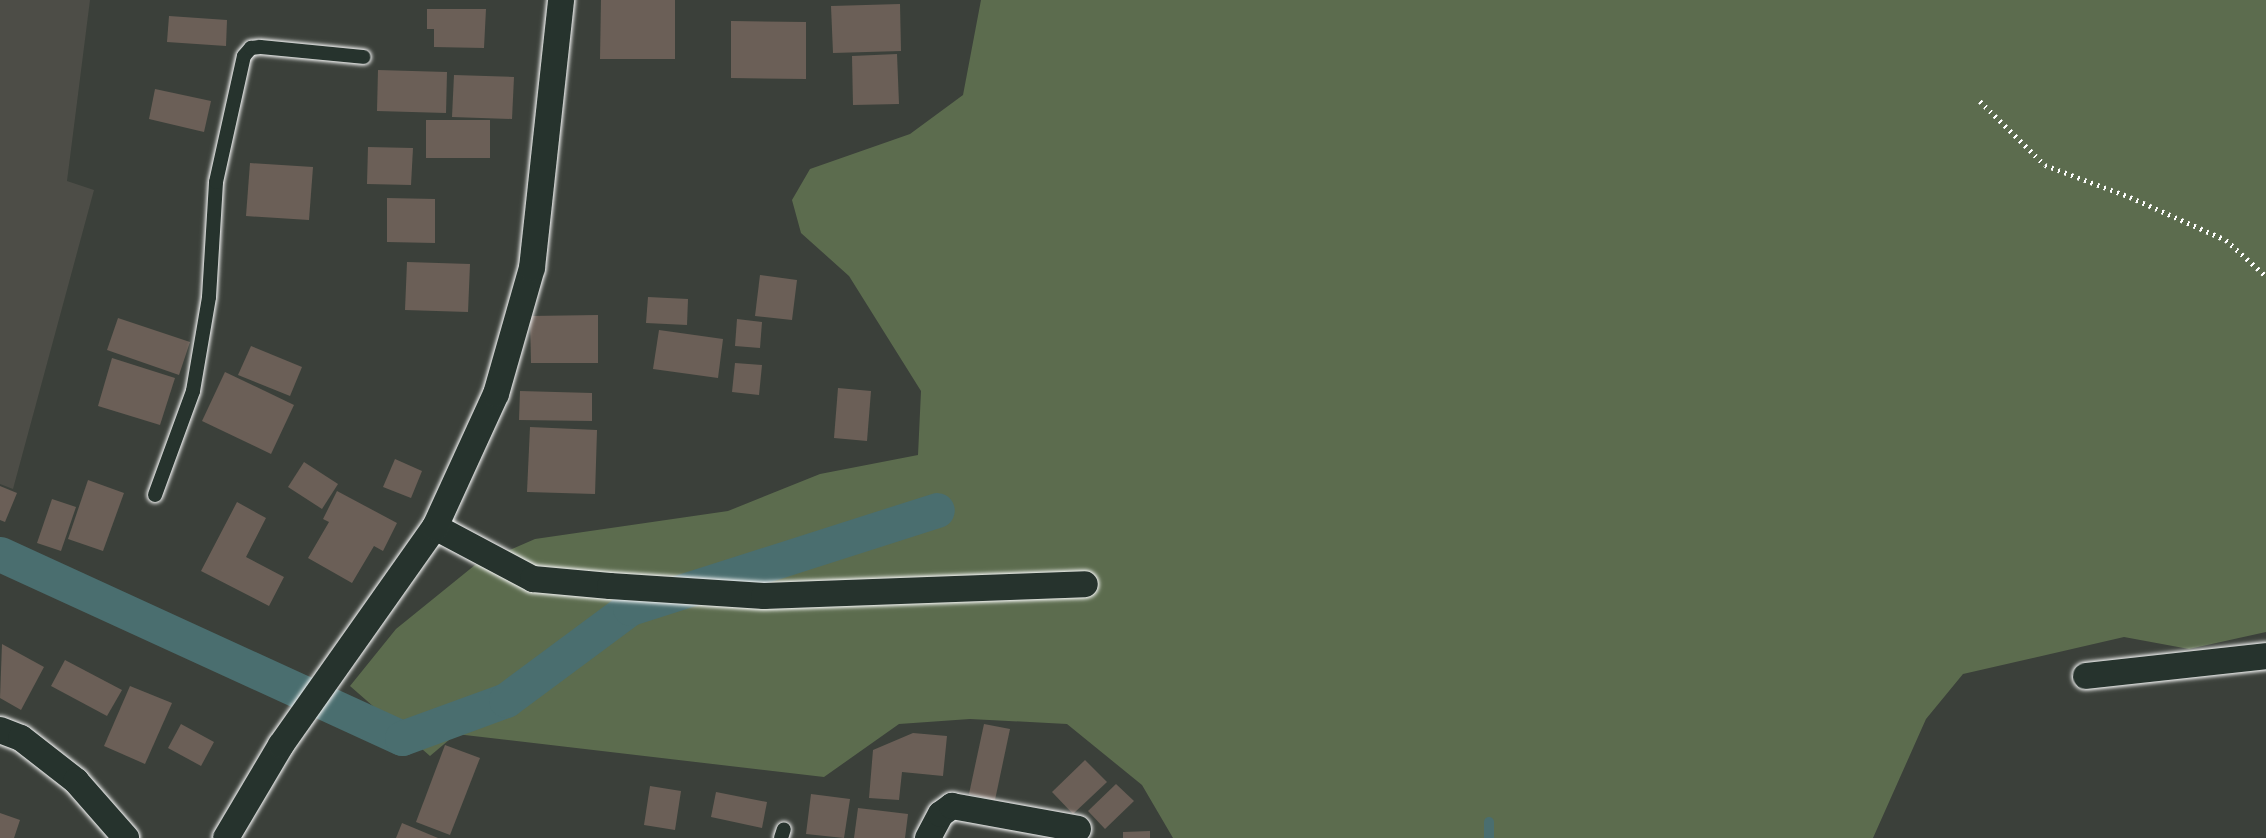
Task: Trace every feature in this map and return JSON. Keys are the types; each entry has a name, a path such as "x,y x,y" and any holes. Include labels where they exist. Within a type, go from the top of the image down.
{"street":[{"path":"226,838 281,745 435,527 496,394 532,268 561,0"},
{"path":"435,527 533,579 597,585 765,596 1085,584"},
{"path":"2086,676 2266,656"},
{"path":"0,730 21,738 76,781 126,838"},
{"path":"928,838 941,814 953,806 1078,829"}],"lane":[{"path":"155,495 193,391 209,297 216,181 244,56 251,48 260,47 364,57"}],"path":[{"path":"1980,101 2045,165 2130,197 2226,240 2266,276"}],"shaded area":[{"path":"0,0 90,0 67,181 94,190 13,489 0,484"}],"green space":[{"path":"981,0 2266,0 2266,632 2189,649 2124,637 1963,674 1926,719 1873,838 1173,838 1142,785 1067,724 970,719 899,724 824,777 456,734 430,756 350,686 396,629 475,565 535,539 728,511 820,474 918,455 921,391 849,276 801,233 792,200 810,169 910,134 963,95"}],"building":[{"path":"601,0 675,0 675,59 600,59"},
{"path":"900,4 901,51 833,53 831,6"},
{"path":"427,9 486,9 484,48 434,47 434,29 427,29"},
{"path":"169,16 227,20 226,46 167,42"},
{"path":"731,21 806,22 806,79 731,78"},
{"path":"897,54 899,104 853,105 852,56"},
{"path":"378,70 447,72 446,113 377,111"},
{"path":"454,75 514,77 512,119 452,117"},
{"path":"155,89 211,101 204,132 149,119"},
{"path":"426,120 490,120 490,158 426,158"},
{"path":"368,147 413,148 411,185 367,184"},
{"path":"250,163 313,167 309,220 246,216"},
{"path":"387,198 435,199 435,243 387,242"},
{"path":"407,262 470,264 468,312 405,310"},
{"path":"760,275 797,280 792,320 755,316"},
{"path":"648,297 688,299 687,325 646,323"},
{"path":"598,315 598,363 531,363 530,316"},
{"path":"118,318 190,342 179,375 107,350"},
{"path":"737,319 762,322 760,348 735,346"},
{"path":"659,330 723,339 718,378 653,369"},
{"path":"251,346 302,367 290,396 238,375"},
{"path":"112,358 175,378 160,425 98,406"},
{"path":"735,363 762,365 759,395 732,392"},
{"path":"225,372 294,405 271,454 202,421"},
{"path":"838,388 871,391 867,441 834,438"},
{"path":"520,391 592,393 592,421 519,420"},
{"path":"530,427 597,430 595,494 527,492"},
{"path":"395,459 422,471 411,498 383,487"},
{"path":"304,462 338,484 322,509 288,487"},
{"path":"88,480 124,493 103,551 68,539"},
{"path":"0,486 17,493 5,522 0,520"},
{"path":"337,491 397,523 383,551 374,546 352,583 308,558 329,522 323,519"},
{"path":"52,499 76,507 61,551 37,543"},
{"path":"237,502 266,518 246,557 284,577 269,606 201,571"},
{"path":"2,644 44,667 21,710 0,698"},
{"path":"65,660 122,690 107,716 51,686"},
{"path":"130,686 172,703 145,764 104,746"},
{"path":"181,724 214,742 201,766 168,748"},
{"path":"984,724 1010,729 995,800 969,794"},
{"path":"913,733 947,736 943,776 902,772 899,800 869,798 873,750"},
{"path":"445,745 480,758 450,835 416,822"},
{"path":"1085,760 1107,782 1073,814 1052,792"},
{"path":"1116,784 1134,801 1105,829 1088,811"},
{"path":"650,786 681,791 675,830 644,825"},
{"path":"716,792 767,802 762,828 711,817"},
{"path":"811,794 850,799 844,838 806,834"},
{"path":"858,808 908,814 905,838 854,838"},
{"path":"0,813 20,820 14,838 0,838"},
{"path":"402,823 438,838 396,838"},
{"path":"1150,831 1150,838 1123,838 1123,832"}],"waterway":[{"path":"0,554 402,738 506,700 630,608 937,510"},
{"path":"1489,822 1489,838"}]}
